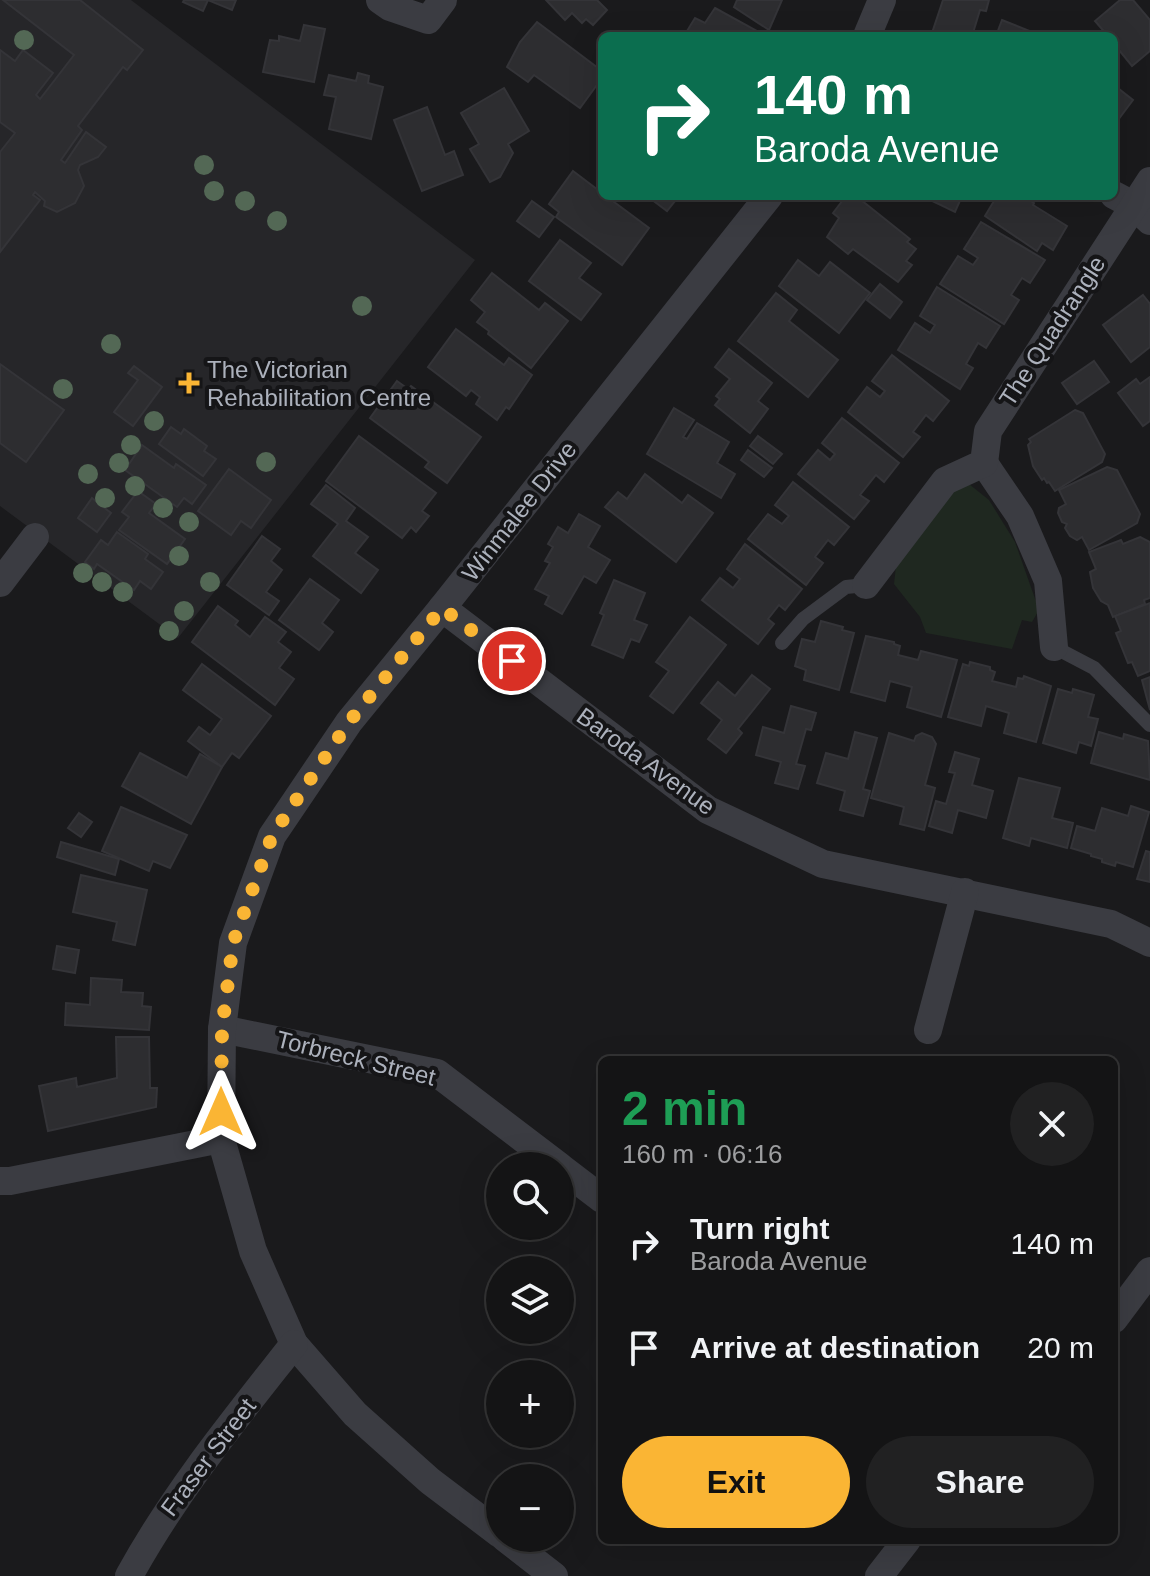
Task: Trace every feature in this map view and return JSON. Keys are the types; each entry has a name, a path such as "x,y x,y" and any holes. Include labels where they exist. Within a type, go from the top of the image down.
{"street":[{"path":"380,0 390,7 428,20 443,0"},
{"path":"869,32 882,0"},
{"name":"The Quadrangle","path":"984,463 988,431 1150,181"},
{"name":"Winmalee Drive","path":"486,1524 430,1481 355,1414 294,1344 253,1251 221,1139 222,1029 233,943 272,836 349,722 766,200"},
{"path":"866,585 945,481 984,463 1020,516 1048,581 1054,647"},
{"path":"0,583 35,537"},
{"name":"Baroda Avenue","path":"442,608 708,810 823,864 1111,924 1150,943"},
{"path":"928,1030 965,892"},
{"name":"Torbreck Street","path":"222,1029 437,1073 541,1152"},
{"path":"0,1181 221,1139"},
{"name":"Torbreck Street","path":"574,1178 598,1196"},
{"path":"1118,1314 1150,1271"},
{"name":"Fraser Street","path":"129,1576 155,1528 195,1469 294,1344"},
{"path":"879,1576 904,1544"},
{"name":"Winmalee Drive","path":"523,1552 554,1576"}],"lane":[{"path":"782,643 803,619 846,587 866,585"},
{"path":"1054,647 1094,668 1150,725"}],"shaded area":[{"name":"The Victorian Rehabilitation Centre","path":"0,0 131,0 475,260 178,638 0,506"},
{"path":"969,484 989,500 1015,542 1039,610 1032,622 1022,620 1012,649 926,633 920,617 894,584 896,566 952,491"}],"building":[{"path":"3,0 80,0 143,50 127,70 123,67 78,126 82,130 61,160 65,163 86,132 106,147 98,157 80,165 78,170 84,186 75,203 57,212 44,206 45,201 35,192 33,195 40,200 0,252 0,152 15,133 0,122 0,50 15,61 23,50 53,73 36,95 40,99 74,55"},
{"path":"184,0 208,0 203,11"},
{"path":"208,0 236,0 232,10"},
{"path":"546,0 597,0 607,10 593,25 586,19 582,23 572,13 565,20"},
{"path":"737,0 782,0 769,30 734,7"},
{"path":"943,0 989,0 986,11 980,10 973,32 932,32"},
{"path":"1120,0 1133,0 1150,20 1150,51 1132,66 1118,49 1118,32 1105,32 1095,21"},
{"path":"715,8 759,32 686,32 695,18 705,23"},
{"path":"1002,20 1032,32 998,32"},
{"path":"537,22 598,68 598,83 580,108 534,75 528,82 507,67 520,42"},
{"path":"304,25 325,29 314,82 263,72 270,40 279,41 279,36 300,41"},
{"path":"358,73 369,76 368,83 383,87 371,139 329,129 336,97 324,95 329,75 356,81"},
{"path":"504,88 529,131 508,144 513,153 500,177 490,182 470,149 479,144 461,113"},
{"path":"1118,88 1133,100 1118,120"},
{"path":"427,107 445,155 454,151 463,175 422,191 394,120"},
{"path":"573,171 598,190 598,200 611,200 649,228 622,265 556,217 559,212 549,204"},
{"path":"652,200 676,200 667,211"},
{"path":"843,200 861,200 910,239 907,242 916,249 906,261 912,265 898,282 853,249 848,254 827,237 839,218 833,213"},
{"path":"930,200 960,200 955,212"},
{"path":"995,200 1029,200 1067,226 1053,250 1042,243 1037,251 985,216"},
{"path":"532,201 554,217 539,237 517,221"},
{"path":"981,222 1045,260 1030,283 1022,278 1011,295 1019,300 1004,324 940,284 958,256 973,265 978,258 964,249"},
{"path":"560,240 591,263 579,278 601,294 581,320 529,281"},
{"path":"798,260 819,276 830,262 870,293 839,333 779,286"},
{"path":"492,273 539,310 545,303 568,321 531,368 477,322 485,312 471,300"},
{"path":"880,284 902,302 890,318 867,300"},
{"path":"937,287 1000,326 986,348 978,343 966,364 973,368 960,389 898,350 915,323 930,333 935,325 920,316"},
{"path":"776,293 797,310 789,321 838,360 808,397 738,341"},
{"path":"1143,295 1150,304 1150,347 1131,362 1103,325"},
{"path":"456,329 504,365 509,358 532,375 509,409 506,407 497,420 476,404 480,397 471,390 466,396 428,367"},
{"path":"729,349 772,383 758,401 768,409 750,433 715,405 720,399 716,396 730,379 715,367"},
{"path":"892,355 949,401 933,421 926,415 913,432 920,437 903,457 848,412 867,387 880,397 885,391 872,381"},
{"path":"1094,361 1109,382 1077,404 1062,383"},
{"path":"0,364 64,410 26,462 0,443"},
{"path":"134,366 162,387 133,426 114,412 138,380 128,373"},
{"path":"1150,377 1150,421 1143,426 1118,393 1136,379 1140,384"},
{"path":"397,381 408,389 411,386 481,437 447,483 425,467 429,462 370,418"},
{"path":"674,408 694,420 683,437 687,439 697,423 729,442 717,463 735,474 721,498 647,454"},
{"path":"1075,410 1083,413 1105,454 1102,462 1055,491 1049,482 1044,478 1042,480 1033,466 1029,439"},
{"path":"842,418 899,463 884,482 876,475 860,495 869,501 854,519 798,474 818,450 830,460 835,454 822,443"},
{"path":"171,427 181,434 184,429 207,446 204,451 216,459 203,476 159,444"},
{"path":"359,436 436,493 422,511 429,516 416,532 411,527 402,538 326,481"},
{"path":"758,436 782,454 773,464 750,446"},
{"path":"142,445 174,468 176,464 206,485 192,504 184,498 177,507 125,470"},
{"path":"748,450 772,468 764,477 741,460"},
{"path":"1107,467 1117,470 1140,514 1137,523 1089,550 1082,537 1077,540 1070,536 1065,528 1067,524 1062,522 1059,508 1066,504 1059,490"},
{"path":"229,469 271,500 251,528 241,521 231,535 198,511"},
{"path":"645,474 682,503 688,495 713,513 676,562 605,507 618,492 627,499"},
{"path":"793,482 849,527 834,545 828,540 815,557 823,563 806,585 748,539 768,514 782,524 789,516 775,505"},
{"path":"326,485 355,508 346,521 368,537 355,553 378,570 361,593 313,556 338,524 311,504"},
{"path":"138,491 156,504 149,513 185,539 167,564 119,530 129,517 122,512"},
{"path":"92,498 111,513 97,532 78,518"},
{"path":"579,514 600,526 588,547 610,560 596,583 584,576 562,614 545,604 549,596 535,589 550,563 545,561 553,547 548,544 558,527 568,533"},
{"path":"117,532 148,554 145,559 163,572 151,589 140,581 134,590 97,564 94,569 85,562 101,540 108,545"},
{"path":"262,536 280,549 271,561 282,570 266,592 279,601 269,615 227,585"},
{"path":"1140,537 1150,542 1150,598 1144,600 1145,604 1113,617 1108,605 1101,601 1093,588 1090,572 1096,569 1089,552 1121,540 1123,544"},
{"path":"745,544 802,589 785,610 779,605 768,619 774,624 758,644 702,600 720,578 733,588 740,579 727,569"},
{"path":"310,579 339,600 322,623 333,632 319,650 279,620"},
{"path":"614,580 645,593 634,620 647,625 639,642 631,639 623,658 592,645 604,615 600,613"},
{"path":"1150,603 1150,671 1138,676 1132,662 1128,663 1116,633 1121,631 1115,616"},
{"path":"218,606 238,621 235,625 250,637 265,617 286,632 278,642 291,652 279,668 294,679 275,705 192,642"},
{"path":"690,617 726,645 673,713 650,696 669,671 656,662"},
{"path":"821,621 854,633 839,690 804,680 806,670 795,666 802,639 815,642"},
{"path":"866,636 894,642 900,646 898,655 918,660 921,651 957,660 941,717 907,707 912,687 890,681 885,701 851,692"},
{"path":"970,662 990,667 995,672 992,681 1016,687 1018,678 1023,679 1024,676 1051,686 1036,742 1004,733 1009,713 986,706 981,726 948,717 963,664 969,666"},
{"path":"202,664 271,716 239,758 232,753 222,767 188,741 199,727 210,735 222,719 183,690"},
{"path":"752,675 770,689 738,729 742,733 726,753 708,739 722,720 701,703 718,682 735,696"},
{"path":"1150,677 1150,710 1142,680"},
{"path":"1058,689 1072,693 1073,689 1094,695 1088,717 1098,719 1091,746 1079,742 1076,753 1043,743"},
{"path":"791,706 816,713 811,730 806,729 796,764 805,766 798,789 775,783 781,762 756,755 763,727 784,733"},
{"path":"855,732 877,738 863,789 870,791 863,816 840,810 845,791 817,783 826,753 848,759"},
{"path":"1099,732 1123,739 1124,734 1148,741 1150,780 1091,763"},
{"path":"889,733 914,741 922,733 932,737 936,744 925,785 935,788 924,830 900,824 904,807 871,798"},
{"path":"955,752 979,759 972,785 993,791 986,818 958,810 952,833 929,826 936,801 946,804 955,773 949,772"},
{"path":"140,753 187,778 200,754 222,767 191,824 122,786"},
{"path":"1019,778 1060,788 1052,818 1073,823 1067,848 1031,838 1029,846 1003,838"},
{"path":"1131,806 1149,812 1133,867 1116,862 1115,866 1071,848 1077,826 1095,831 1102,808 1128,816"},
{"path":"121,807 187,835 170,868 153,861 149,871 102,851"},
{"path":"79,813 92,822 81,837 68,828"},
{"path":"61,842 119,859 115,875 57,857"},
{"path":"1146,851 1150,852 1150,882 1137,879"},
{"path":"81,875 147,890 135,945 113,940 117,922 73,912"},
{"path":"57,946 79,950 75,973 53,969"},
{"path":"91,978 122,980 121,992 143,993 142,1006 151,1007 149,1030 65,1025 66,1003 90,1005"},
{"path":"116,1037 149,1037 150,1088 157,1088 156,1107 48,1131 39,1086 76,1078 77,1087 117,1078"}],"place":[{"name":"The Victorian Rehabilitation Centre","path":"189,383"}],"route":[{"path":"221,1112 222,1029 233,943 272,836 349,722 442,608 512,661"}]}
